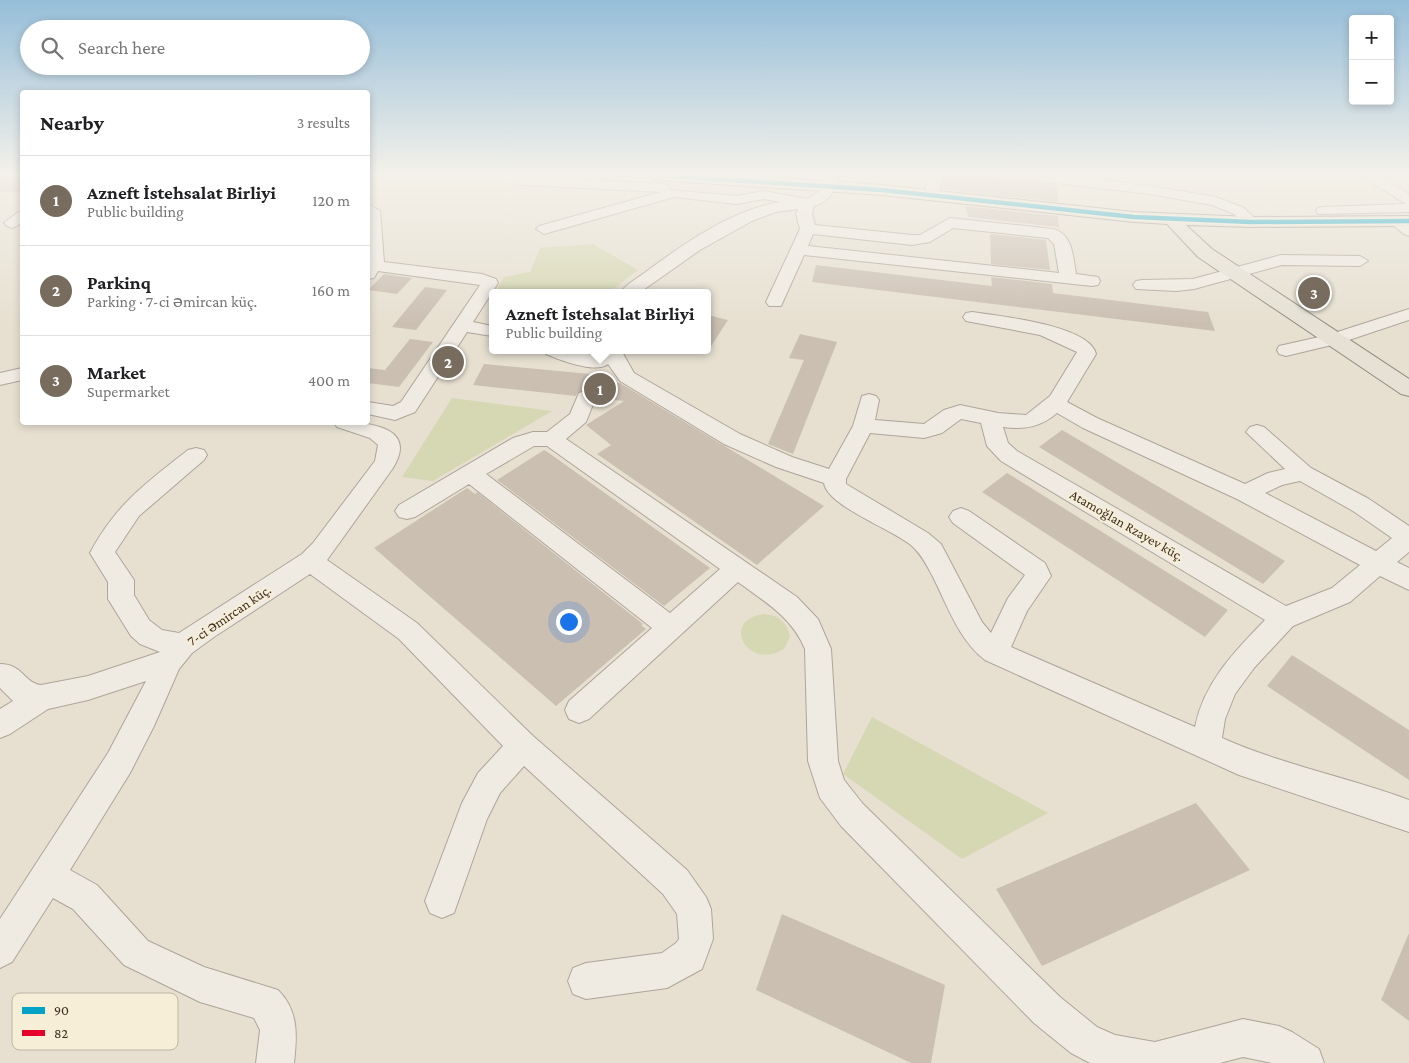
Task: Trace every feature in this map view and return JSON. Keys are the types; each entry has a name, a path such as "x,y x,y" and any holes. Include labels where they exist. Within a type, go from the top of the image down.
{"main road":[{"path":"1177,225 1191,241 1234,273 1409,390"},
{"path":"1385,225 1405,225"}],"street":[{"path":"370,408 394,413 408,408 490,283 488,281 371,270 377,260 374,225"},
{"path":"544,228 556,225"},
{"path":"633,289 676,257 730,225"},
{"path":"775,302 800,250 808,229 807,225"},
{"path":"808,229 912,240 924,239 947,225"},
{"path":"965,225 1053,234 1062,242 1069,279"},
{"path":"800,250 1092,281"},
{"path":"1142,285 1186,285 1212,281 1281,260 1360,261"},
{"path":"1286,350 1333,339 1409,314"},
{"path":"972,317 1043,331 1077,342 1086,349 1086,354 1056,404 1032,421 1017,421 960,412 951,414 931,430 919,431 866,413 836,479 835,486 840,492 920,539 932,551 973,630 982,642 995,652 1206,746 1286,778 1376,802 1409,816"},
{"path":"463,326 489,330"},
{"path":"562,354 572,358 605,354 617,363 627,377 732,439 784,462 836,479"},
{"path":"552,439 579,417 605,354"},
{"path":"0,379 20,374"},
{"path":"1056,404 1090,423 1245,493 1409,580"},
{"name":"Atamoğlan Rzayev küç.","path":"990,417 998,446 1009,456 1284,618"},
{"name":"7-ci Əmircan küç.","path":"41,698 88,688 176,653 311,561 332,538 385,463 389,451 388,442 377,433 353,425"},
{"path":"1206,746 1211,719 1223,688 1244,660 1284,618 1341,595 1409,538 1360,505 1304,473 1257,432"},
{"path":"407,511 522,443 533,439 552,439 788,604 809,627 818,649 823,761 831,788 852,815 1047,1010 1084,1040 1112,1054 1156,1062 1243,1038 1280,1045 1306,1063"},
{"path":"0,950 119,763 176,653 154,640 141,628 129,605 120,598 121,580 102,553 110,535 129,509 196,455"},
{"path":"1245,493 1276,479 1304,473"},
{"path":"470,474 671,628"},
{"path":"961,517 1036,570 1039,576 1017,605 995,652"},
{"path":"311,561 408,632 523,746 675,882 694,909 696,939 689,956 667,970 586,981"},
{"path":"579,710 737,569"},
{"path":"0,676 8,676 27,696 41,698"},
{"path":"0,725 41,698"},
{"path":"442,901 473,814 489,783 523,746"},
{"path":"46,879 66,885 85,897 136,953 200,984 265,1003 274,1012 279,1030 275,1063"}],"green space":[{"path":"593,244 638,270 613,289 497,289 504,277 530,272 540,248"},
{"path":"452,398 552,411 433,481 402,477"},
{"path":"765,614 774,616 782,621 787,627 790,637 784,649 771,654 759,654 743,642 741,633 743,625 751,618"},
{"path":"872,717 1048,813 962,859 843,774"}],"building":[{"path":"1037,225 1059,225 1059,227"},
{"path":"990,234 1046,240 1050,270 991,264"},
{"path":"816,265 992,286 991,277 1052,284 1053,293 1208,312 1215,331 812,282"},
{"path":"384,274 412,278 397,294 370,290"},
{"path":"425,287 447,290 416,330 392,327"},
{"path":"711,316 728,320 711,346"},
{"path":"800,334 837,342 793,454 768,444 804,360 789,358"},
{"path":"410,339 433,342 399,387 370,383 370,368 385,370"},
{"path":"484,364 590,374 587,379 620,383 824,506 757,565 597,454 611,445 586,425 624,401 597,398 594,392 587,389 578,391 576,396 473,385"},
{"path":"1062,430 1285,561 1263,584 1039,447"},
{"path":"544,450 710,568 664,606 497,480"},
{"path":"1007,473 1228,610 1205,637 982,492"},
{"path":"467,488 475,494 477,492 643,624 641,625 646,629 556,706 374,548"},
{"path":"1292,655 1409,730 1409,780 1267,686"},
{"path":"1196,803 1250,870 1042,966 996,889"},
{"path":"782,914 945,985 931,1063 911,1063 756,990"},
{"path":"1409,933 1409,1021 1381,1000"}],"tunnel":[{"path":"586,397 593,380"}],"place":[{"name":"Market","path":"1314,293"},
{"name":"Parkinq","path":"448,362"},
{"name":"Azneft İstehsalat Birliyi","path":"600,389"}]}
